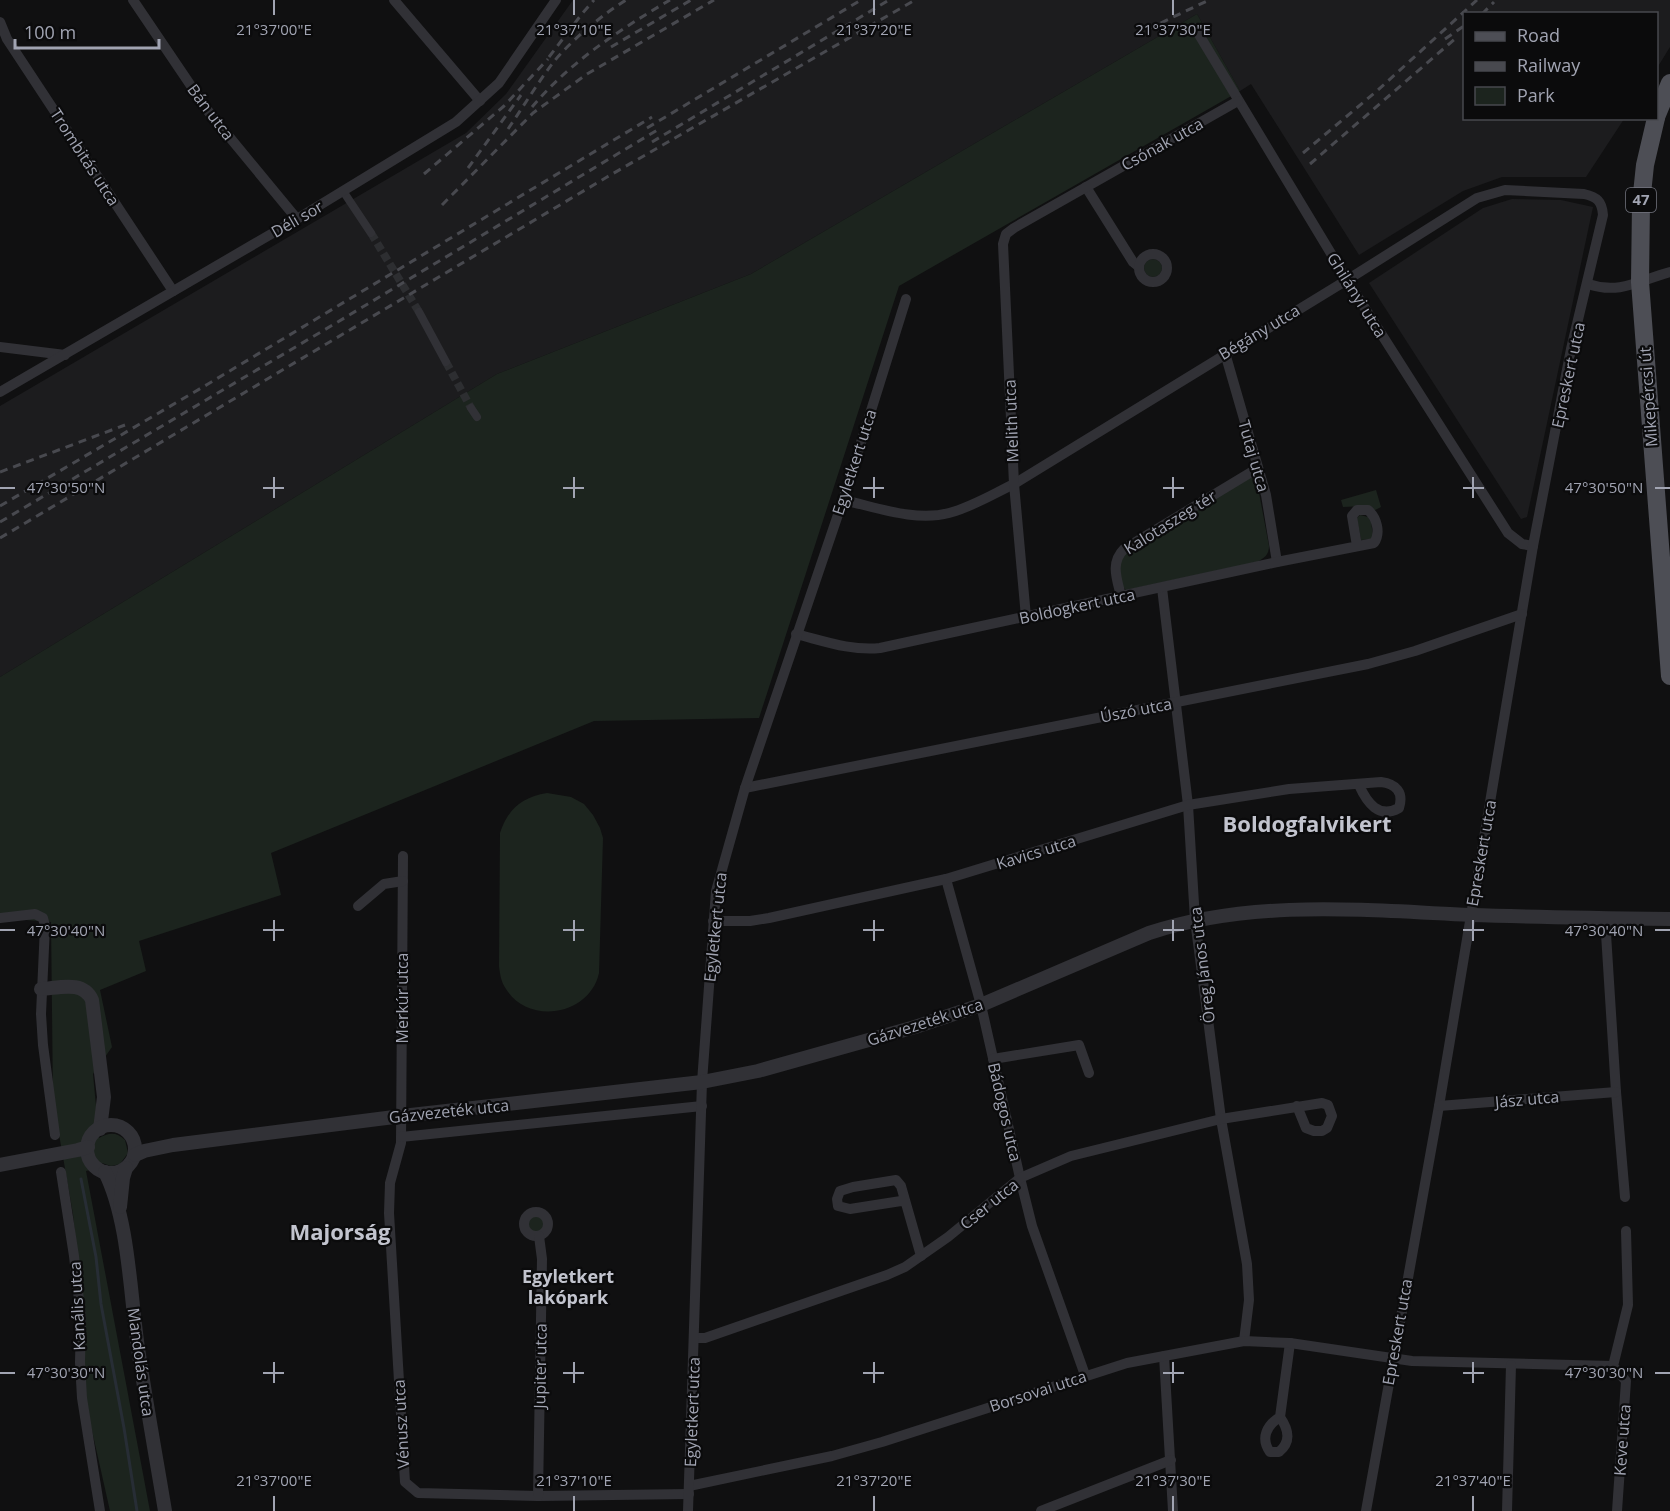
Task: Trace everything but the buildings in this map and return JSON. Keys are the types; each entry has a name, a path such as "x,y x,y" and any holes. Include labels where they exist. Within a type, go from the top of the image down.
{"main road":[{"name":"Mikepércsi út","path":"1658,113 1670,83"},
{"name":"Mikepércsi út","path":"1656,120 1645,165 1641,203 1640,282 1670,676"}],"street":[{"name":"Bán utca","path":"133,0 208,111 297,219"},
{"path":"394,0 480,101"},
{"name":"Déli sor","path":"0,392 297,219 456,122 499,82 556,0"},
{"name":"Trombitás utca","path":"0,22 7,39 172,291"},
{"name":"Ghilányi utca","path":"1195,28 1347,280 1508,533 1522,544 1533,546"},
{"name":"Csónak utca","path":"1014,228 1238,101"},
{"path":"1086,187 1133,262 1139,267"},
{"name":"Bégány utca","path":"843,500 928,516 963,508 1014,483 1477,198 1505,190 1584,194 1595,197 1600,201 1603,215 1588,284"},
{"path":"343,191 370,233"},
{"name":"Melith utca","path":"1014,228 1006,234 1004,244 1014,483 1026,618"},
{"path":"1588,284 1600,288 1622,288 1670,272"},
{"name":"Epreskert utca","path":"1366,1511 1439,1106 1533,546 1571,349 1588,284"},
{"name":"Egyletkert utca","path":"688,1511 702,1082 713,921 719,875 745,788 843,500 906,299"},
{"path":"418,312 446,362"},
{"path":"0,347 65,355"},
{"name":"Tutaj utca","path":"1225,353 1258,468 1273,530 1277,562"},
{"path":"471,408 477,417"},
{"name":"Kalotaszeg tér","path":"1121,596 1115,568 1117,557 1124,549 1258,468"},
{"name":"Boldogkert utca","path":"796,634 849,648 863,650 880,648 1357,546"},
{"name":"Öreg János utca","path":"1162,588 1188,805 1195,920 1221,1119 1248,1274 1249,1300 1244,1341"},
{"name":"Úszó utca","path":"745,788 1368,664 1414,651 1522,614"},
{"name":"Kavics utca","path":"713,921 750,921 769,918 946,879 1188,805 1289,789 1359,785"},
{"name":"Merkúr utca","path":"402,1116 403,855"},
{"name":"Bádogos utca","path":"946,879 981,1005 1032,1226 1085,1375"},
{"path":"358,906 384,884 403,881"},
{"name":"Gázvezeték utca","path":"135,1155 144,1150 173,1145 702,1082 758,1071 915,1027 981,1005 1149,933 1195,920 1247,912 1396,910 1470,915 1670,919"},
{"path":"0,918 35,914 43,918 45,926 41,989 43,1045 56,1135"},
{"path":"1605,918 1625,1197"},
{"path":"41,989 78,987 90,994 95,1011 104,1096 100,1129"},
{"path":"993,1059 1079,1045 1089,1073"},
{"name":"Jász utca","path":"1439,1106 1616,1092"},
{"path":"104,1096 112,1117 119,1127"},
{"path":"401,1137 702,1106"},
{"name":"Cser utca","path":"694,1338 705,1338 887,1275 921,1257 1020,1178 1071,1156 1221,1119 1297,1106"},
{"name":"Vénusz utca","path":"402,1116 401,1137 390,1183 389,1213 405,1482 418,1493 538,1496 689,1490"},
{"path":"48,1155 79,1158 105,1172 116,1173 126,1168 135,1155 133,1139 127,1131 119,1127 106,1126 100,1129 90,1139 88,1147 88,1156 93,1164"},
{"name":"Gázvezeték utca","path":"133,1139 173,1145"},
{"path":"0,1165 88,1147"},
{"name":"Mandolás utca","path":"119,1213 126,1168"},
{"name":"Kanális utca","path":"61,1172 81,1318 82,1398 100,1511"},
{"name":"Mandolás utca","path":"105,1172 111,1184 119,1213 137,1347 165,1511"},
{"path":"901,1201 850,1209 838,1206 837,1199 840,1191 896,1180 902,1186 921,1257"},
{"path":"1614,1366 1628,1305 1626,1231"},
{"name":"Jupiter utca","path":"538,1496 542,1259 539,1236"},
{"name":"Borsovai utca","path":"689,1490 842,1453 1127,1363 1244,1341 1290,1343 1412,1362 1614,1366"},
{"path":"1280,1417 1290,1343"},
{"path":"1164,1356 1173,1511"},
{"path":"1508,1511 1511,1365"},
{"name":"Keve utca","path":"1614,1366 1626,1381 1617,1511"},
{"path":"1041,1511 1171,1460"}],"shaded area":[{"path":"573,0 1670,0 1670,47 1658,66 1658,12 1463,12 1463,120 1623,120 1586,177 1502,177 1463,191 1359,255 1251,84 1240,91 1197,14 751,274 497,374 0,677 0,406 466,133 506,94"},
{"path":"1512,199 1561,200 1593,207 1527,517 1521,519 1369,283 1483,208"}],"green space":[{"path":"1197,14 1240,91 899,286 759,718 594,721 271,853 281,895 139,941 146,971 100,990 112,1047 93,1074 99,1138 109,1134 118,1135 125,1140 128,1153 120,1164 111,1166 102,1163 102,1167 86,1171 150,1511 110,1511 84,1395 85,1337 73,1214 53,1100 51,922 0,918 0,677 497,374 751,274"},
{"path":"1153,259 1159,262 1162,268 1159,274 1153,277 1147,274 1144,268 1147,262"},
{"path":"1251,475 1257,482 1269,546 1264,558 1257,562 1126,590 1123,587 1117,569 1126,552"},
{"path":"1376,490 1381,507 1373,511 1364,506 1343,507 1341,500"},
{"path":"1360,515 1368,517 1371,522 1373,535 1371,539 1361,540 1357,518"},
{"path":"547,793 571,797 584,804 593,815 603,838 599,973 593,987 584,998 558,1011 529,1008 516,1001 503,984 499,966 500,833 507,817 517,806 523,801"},
{"path":"533,1216 539,1216 544,1224 542,1230 533,1232 528,1227 528,1221"}],"waterway":[{"path":"81,1179 96,1257 101,1304 137,1511"}],"tunnel":[{"path":"371,233 419,312"},
{"path":"446,362 471,408"}],"railway":[{"path":"549,57 594,0"},
{"path":"508,129 552,64 567,47 586,29 626,0"},
{"path":"532,107 579,61 632,23 670,0"},
{"path":"611,47 691,0"},
{"path":"442,205 533,113 587,74 714,0"},
{"path":"647,128 861,0"},
{"path":"652,142 889,0"},
{"path":"0,538 607,177 915,0"},
{"path":"1148,29 1209,0"},
{"path":"1464,12 1477,0"},
{"path":"1484,12 1494,2"},
{"path":"1303,153 1378,90 1463,13"},
{"path":"1445,39 1463,27"},
{"path":"1310,164 1456,38"},
{"path":"424,174 504,106 548,59"},
{"path":"468,168 521,95"},
{"path":"0,506 208,384 652,117"},
{"path":"0,522 659,129"},
{"path":"0,472 125,425"}],"district":[{"name":"Boldogfalvikert","path":"1307,824"},
{"name":"Majorság","path":"340,1232"},
{"name":"Egyletkert lakópark","path":"568,1287"}]}
